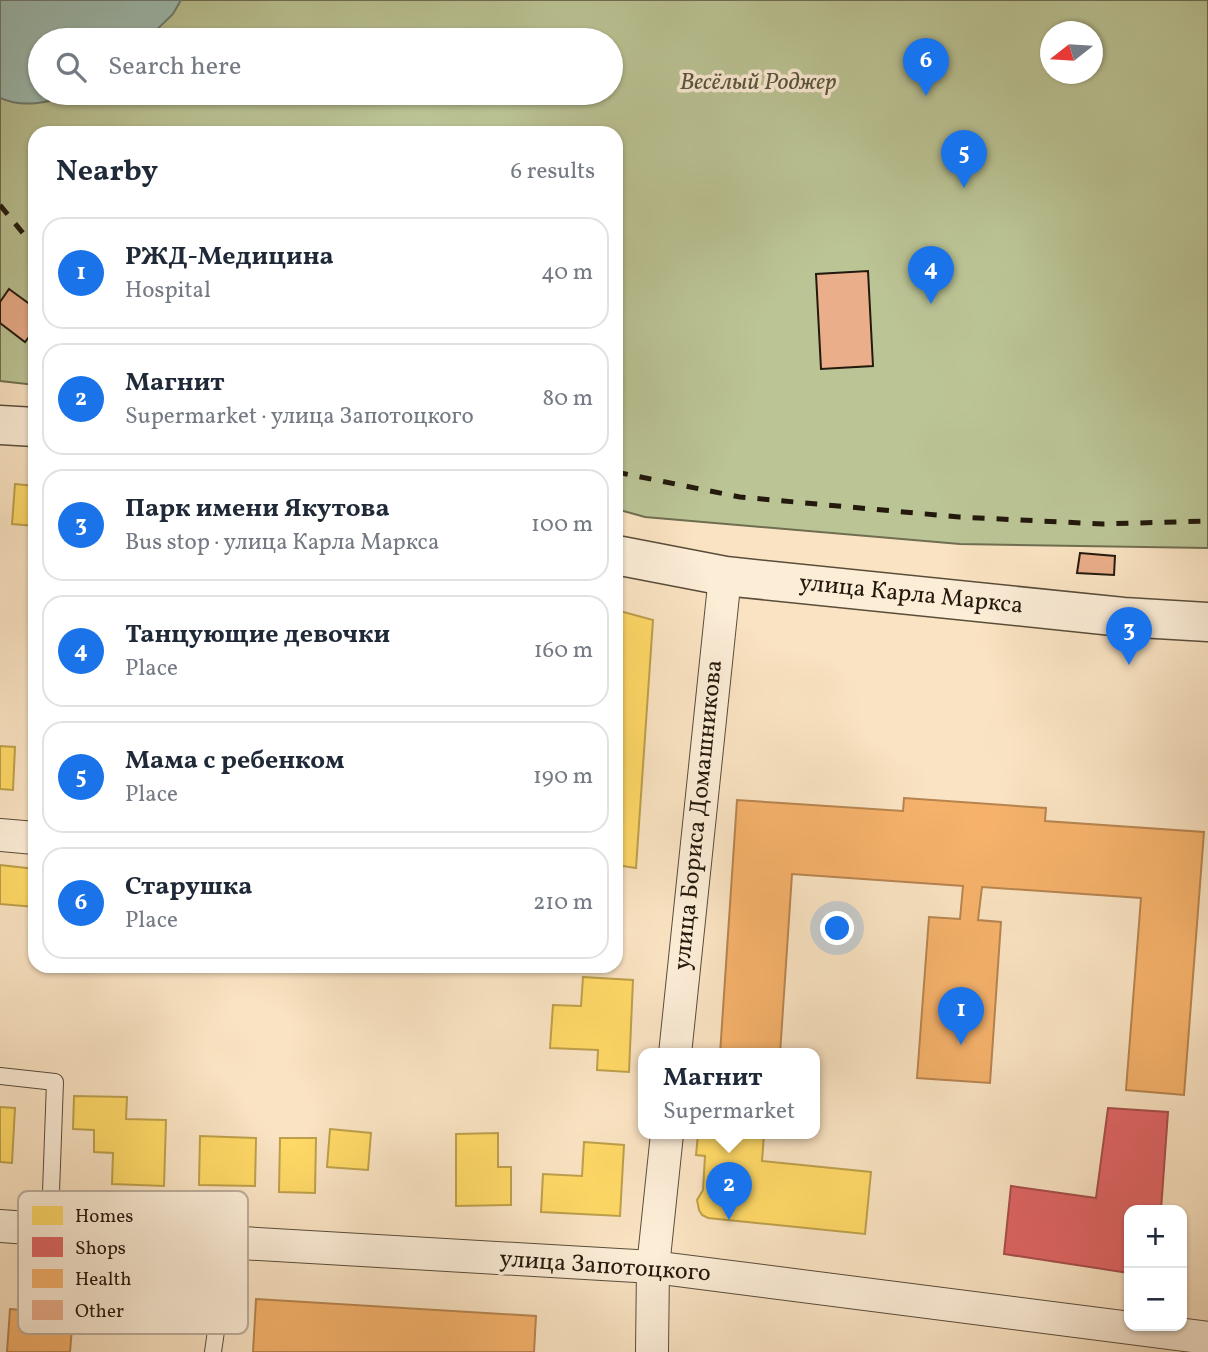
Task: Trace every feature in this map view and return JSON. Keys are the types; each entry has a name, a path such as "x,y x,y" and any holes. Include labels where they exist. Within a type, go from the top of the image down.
{"street":[{"path":"0,425 28,427"},
{"name":"улица Карла Маркса","path":"623,556 725,576 1124,617 1208,622"},
{"name":"улица Бориса Домашникова","path":"676,1048 725,576"},
{"path":"0,835 28,837"},
{"path":"652,1352 653,1267 666,1139"},
{"name":"улица Запотоцкого","path":"0,1226 18,1227"},
{"name":"улица Запотоцкого","path":"248,1243 653,1267 1208,1338"}],"lane":[{"path":"0,1076 55,1082 51,1191"},
{"path":"212,1352 215,1334"}],"green space":[{"name":"Весёлый Роджер","path":"0,0 1208,0 1208,548 960,544 645,517 623,511 623,126 28,126 28,384 0,381"}],"water":[{"path":"0,0 181,0 173,14 158,28 28,28 28,104 0,98"}],"building: Homes":[{"path":"15,484 28,485 28,525 12,524"},
{"path":"623,612 653,620 636,868 623,866"},
{"path":"0,746 15,747 13,790 0,789"},
{"path":"0,865 28,868 28,906 0,904"},
{"path":"583,977 633,980 629,1072 597,1070 598,1050 550,1048 553,1005 581,1006"},
{"path":"74,1096 127,1097 126,1119 166,1120 164,1186 112,1184 113,1153 94,1152 94,1130 73,1129"},
{"path":"0,1107 15,1108 12,1163 0,1162"},
{"path":"330,1129 371,1133 368,1170 327,1167"},
{"path":"498,1133 498,1167 511,1167 511,1205 456,1206 456,1134"},
{"path":"200,1136 256,1138 255,1186 199,1185"},
{"path":"280,1138 316,1138 315,1193 279,1192"},
{"path":"698,1139 764,1139 762,1161 871,1172 865,1234 708,1218 702,1215 697,1200 703,1190 705,1156 696,1155"},
{"path":"584,1142 624,1145 620,1216 541,1212 543,1174 582,1176"}],"building: Shops":[{"path":"1108,1108 1168,1112 1161,1205 1124,1205 1124,1272 1004,1254 1011,1186 1096,1198"}],"building: Health":[{"path":"904,798 1046,808 1045,821 1204,832 1184,1095 1126,1090 1141,898 982,887 978,920 1001,922 990,1083 917,1078 929,917 960,919 963,886 792,874 780,1048 720,1048 737,800 903,811"},
{"path":"256,1299 536,1316 534,1352 253,1352"},
{"path":"10,1309 18,1310 18,1334 71,1334 70,1352 7,1352"}],"building: Other":[{"path":"868,271 873,366 821,369 816,274"},
{"path":"9,289 28,303 28,338 25,342 0,323 0,302"},
{"path":"1080,553 1115,556 1114,575 1077,573"}],"railway":[{"path":"0,205 28,239"},
{"path":"623,473 740,497 959,517 1103,524 1208,521"}],"place":[{"name":"Старушка","path":"926,96"},
{"name":"Мама с ребенком","path":"964,188"},
{"name":"Танцующие девочки","path":"931,304"},
{"name":"Парк имени Якутова","path":"1129,665"},
{"name":"РЖД-Медицина","path":"961,1045"},
{"name":"Магнит","path":"729,1220"}]}
